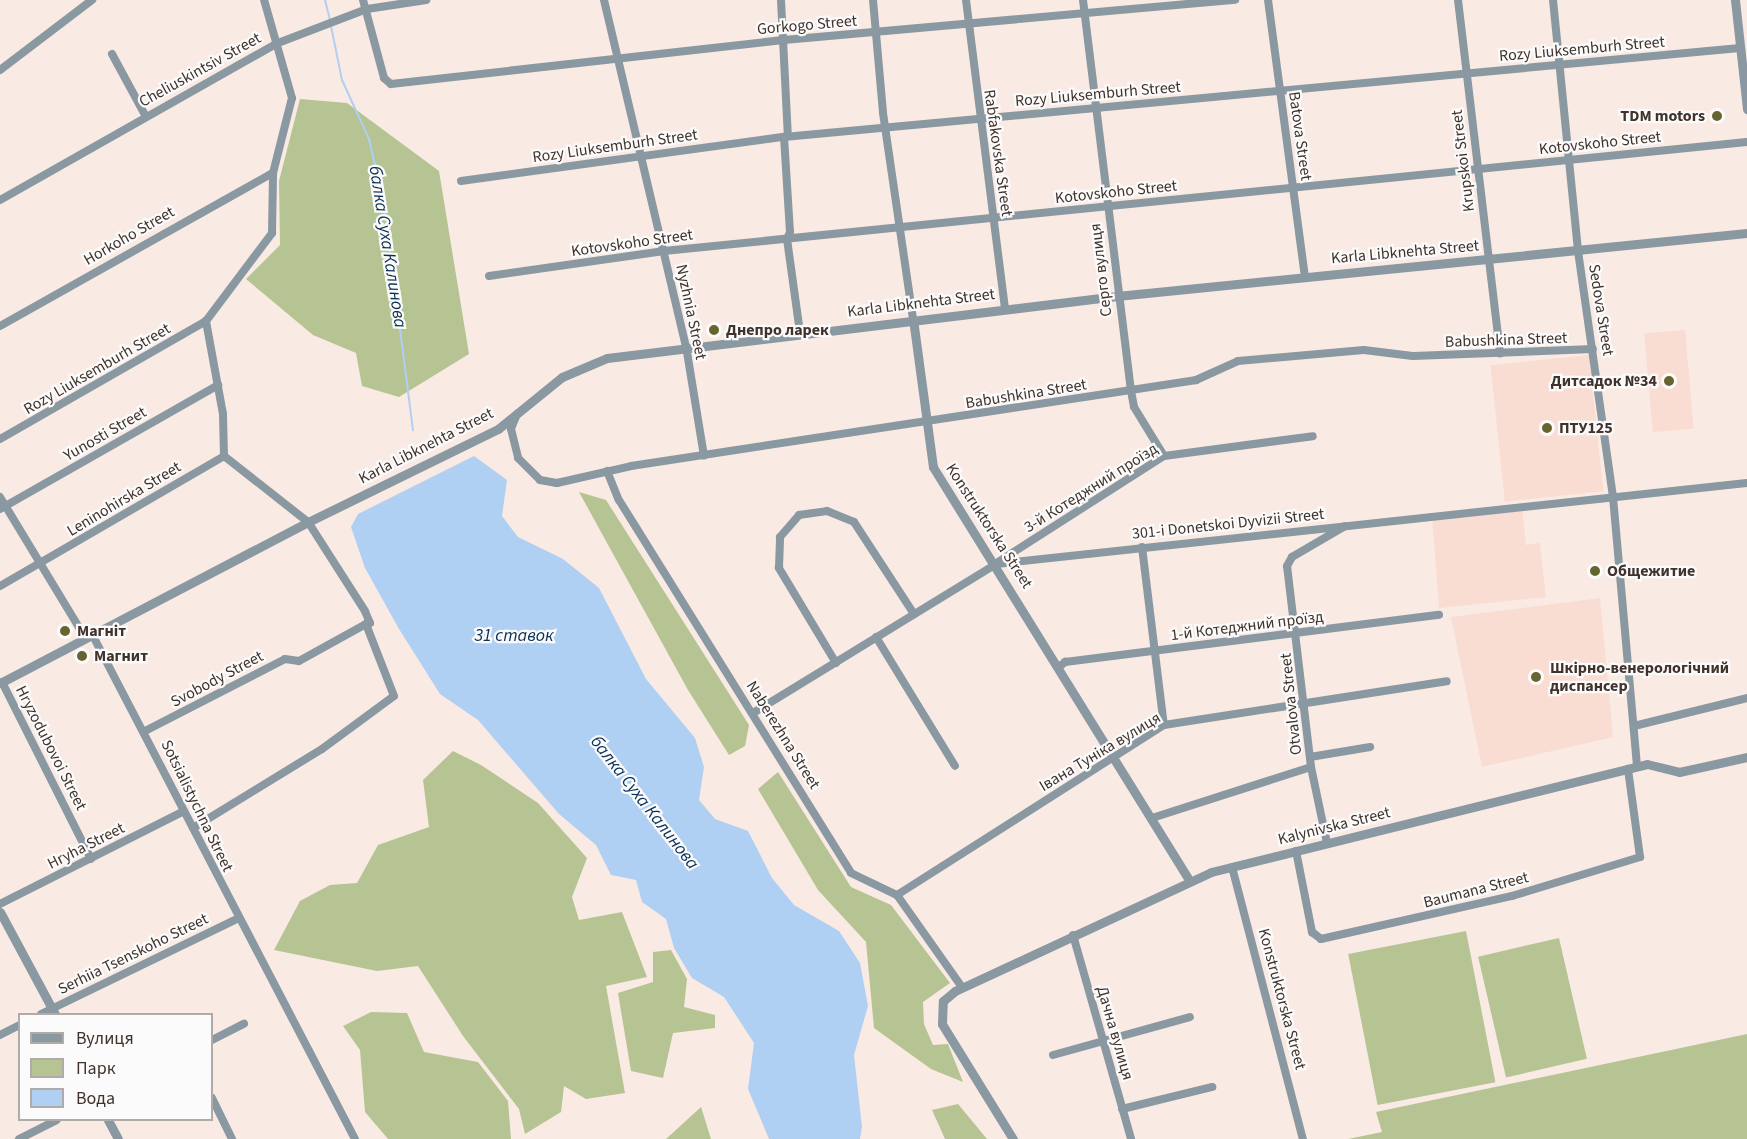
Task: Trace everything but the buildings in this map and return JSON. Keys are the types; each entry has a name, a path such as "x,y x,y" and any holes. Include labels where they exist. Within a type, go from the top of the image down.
{"street":[{"path":"0,70 92,0"},
{"path":"193,828 322,749 394,696 366,624 370,623 365,611 308,522 224,456 218,385 206,321 272,233 273,173 292,98 264,0"},
{"path":"363,0 367,9"},
{"name":"Cheliuskintsiv Street","path":"0,200 145,115 278,43 367,9 426,0"},
{"name":"Nyzhnia Street","path":"604,0 686,346 704,456"},
{"path":"781,0 790,232 787,239 800,333"},
{"name":"Konstruktorska Street","path":"873,0 874,32 885,127 933,467 996,564 1190,880"},
{"name":"Rabfakovska Street","path":"966,0 979,118 1005,309"},
{"name":"Серго вулиця","path":"1083,0 1117,296 1131,391 1134,407 1164,456"},
{"name":"Gorkogo Street","path":"367,9 384,78 391,84 784,40 1235,0"},
{"name":"Batova Street","path":"1268,0 1305,276"},
{"name":"Krupskoi Street","path":"1458,0 1500,354"},
{"name":"Sedova Street","path":"1553,0 1578,251 1613,497 1634,726 1633,767"},
{"path":"1735,0 1747,110"},
{"name":"Rozy Liuksemburh Street","path":"461,181 786,136 1740,48"},
{"path":"112,54 145,115"},
{"name":"Kotovskoho Street","path":"489,276 664,251 1747,142"},
{"name":"Horkoho Street","path":"0,326 273,173"},
{"name":"Karla Libknehta Street","path":"1,683 308,522 498,429 562,377 589,363 686,346 1117,296 1747,233"},
{"name":"Rozy Liuksemburh Street","path":"0,439 206,321"},
{"name":"Babushkina Street","path":"518,414 511,429 514,449 540,480 567,482 607,471 1196,380 1238,361 1364,350 1413,356 1593,350"},
{"name":"Yunosti Street","path":"3,508 218,385"},
{"name":"3-й Котеджний проїзд","path":"996,564 1164,456 1313,436"},
{"name":"Leninohirska Street","path":"0,586 39,566 224,456"},
{"name":"Naberezhna Street","path":"607,471 619,500 851,873 897,895 962,987"},
{"name":"301-i Donetskoi Dyvizii Street","path":"753,713 996,564 1348,524 1747,483"},
{"name":"Sotsialistychna Street","path":"0,496 3,508 81,631 93,636 145,731 237,919 355,1139"},
{"path":"836,663 779,568 780,537 799,514 827,511 854,522 914,614"},
{"name":"Otvalova Street","path":"1327,843 1311,767 1297,634 1287,566 1292,557 1348,524"},
{"path":"1142,547 1164,725"},
{"name":"1-й Котеджний проїзд","path":"1059,666 1065,662 1439,615"},
{"name":"Svobody Street","path":"145,731 285,659 299,661 366,624"},
{"path":"876,637 955,766"},
{"name":"Івана Туніка вулиця","path":"897,895 1164,725 1305,706 1448,681"},
{"name":"Hryzodubovoi Street","path":"1,683 91,859"},
{"path":"1634,726 1747,698"},
{"path":"1310,757 1370,747"},
{"name":"Kalynivska Street","path":"1013,1139 942,1024 941,1007 947,996 962,987 1190,880 1232,867 1647,764 1679,772 1747,757"},
{"path":"1152,818 1311,767"},
{"name":"Baumana Street","path":"1296,851 1312,932 1321,939 1512,896 1640,857 1633,767"},
{"name":"Hryha Street","path":"0,904 184,811"},
{"name":"Konstruktorska Street","path":"1232,867 1303,1139"},
{"path":"0,912 54,1012"},
{"name":"Serhiia Tsenskoho Street","path":"54,1012 237,919"},
{"name":"Дачна вулиця","path":"1073,934 1131,1139"},
{"path":"1053,1055 1190,1017"},
{"path":"213,1040 244,1024"},
{"path":"0,1035 18,1026"},
{"path":"1122,1109 1212,1087"},
{"path":"213,1100 232,1139"},
{"path":"19,1139 53,1121"},
{"path":"109,1121 118,1139"}],"shaded area":[{"name":"Дитсадок №34","path":"1685,330 1694,429 1653,432 1644,334"},
{"name":"ПТУ125","path":"1589,355 1603,491 1505,502 1491,365"},
{"path":"1522,507 1526,545 1540,543 1546,597 1439,608 1432,515"},
{"name":"Шкірно-венерологічний диспансер","path":"1600,598 1613,737 1482,767 1451,617"}],"green space":[{"path":"300,99 347,103 439,171 469,354 399,397 362,386 356,353 313,335 246,279 280,245 279,181"},
{"path":"579,492 606,500 749,725 745,746 729,755 688,690"},
{"path":"453,751 481,765 538,803 587,858 572,897 579,920 622,912 647,977 606,986 625,1093 586,1099 564,1086 561,1112 525,1134 519,1109 463,1036 418,966 377,971 274,950 300,901 330,885 357,883 378,845 429,827 423,780"},
{"path":"778,772 851,887 891,905 950,983 923,1002 924,1024 933,1045 948,1044 963,1082 931,1069 874,1028 866,942 818,890 758,789"},
{"path":"1466,931 1495,1082 1378,1105 1348,954"},
{"path":"1559,938 1587,1059 1506,1077 1478,957"},
{"path":"671,950 687,979 684,1007 715,1015 715,1028 673,1033 663,1078 631,1071 618,993 653,982 653,952"},
{"path":"371,1012 407,1013 424,1052 478,1062 508,1101 511,1139 388,1139 365,1112 360,1050 343,1026"},
{"path":"1747,1034 1747,1139 1348,1139 1382,1132 1376,1112"},
{"path":"958,1104 987,1139 945,1139 932,1110"},
{"path":"701,1107 711,1139 666,1139"}],"water":[{"name":"31 ставок","path":"474,456 507,480 502,516 518,537 563,559 599,588 646,679 695,738 704,767 699,800 715,819 748,831 772,878 794,905 839,931 860,963 868,1006 854,1055 862,1127 860,1139 769,1139 748,1089 754,1043 724,997 692,978 674,948 666,919 642,902 636,880 611,875 596,845 559,814 478,720 440,694 399,629 365,568 351,527 358,514"}],"waterway":[{"name":"балка Суха Калинова","path":"325,0 330,20"},
{"name":"балка Суха Калинова","path":"331,26 342,80 369,139 384,204 413,430"}],"place":[{"name":"TDM motors","path":"1717,116"},
{"name":"Днепро ларек","path":"714,330"},
{"name":"Дитсадок №34","path":"1669,381"},
{"name":"ПТУ125","path":"1547,428"},
{"name":"Общежитие","path":"1595,571"},
{"name":"Магніт","path":"65,631"},
{"name":"Магнит","path":"82,656"},
{"name":"Шкірно-венерологічний диспансер","path":"1536,677"}]}
